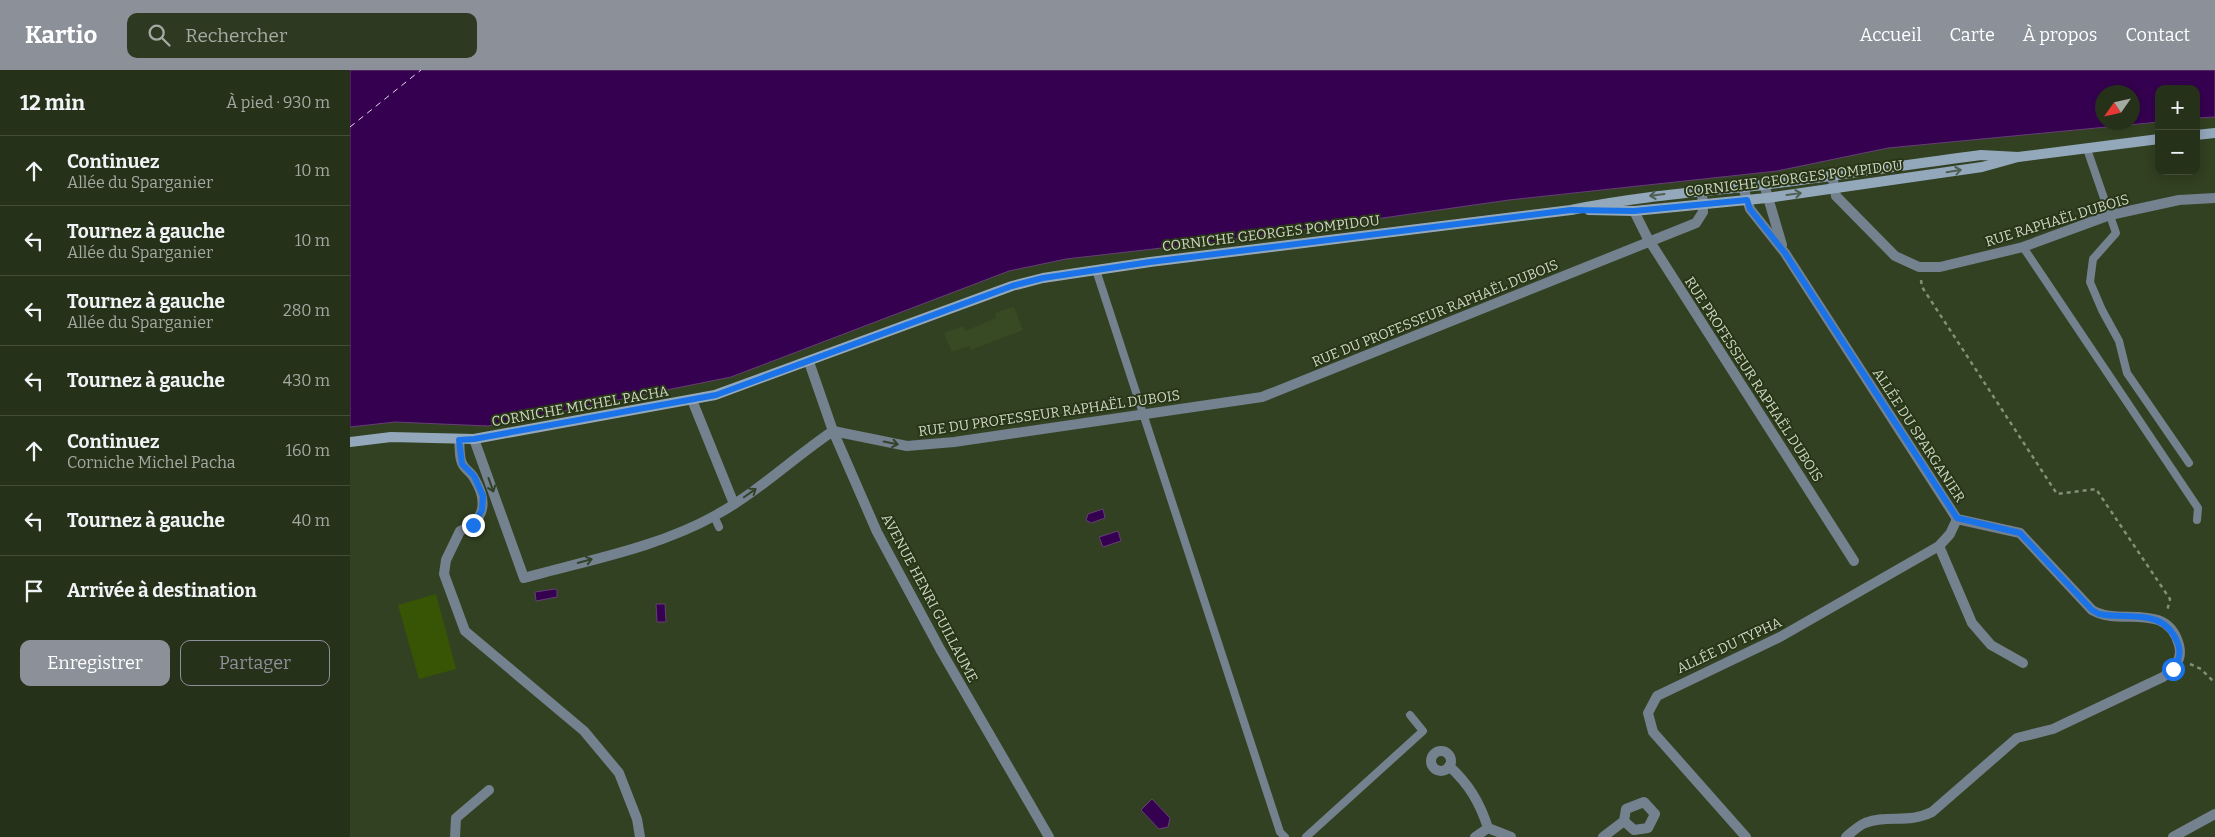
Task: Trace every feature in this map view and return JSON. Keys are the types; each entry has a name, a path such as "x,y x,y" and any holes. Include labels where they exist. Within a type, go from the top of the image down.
{"main road":[{"path":"2200,135 2215,133"},
{"name":"CORNICHE GEORGES POMPIDOU","path":"809,362 1012,286 1096,270 1571,210 1617,200 1743,187 1982,155 2018,156 2155,140"},
{"name":"CORNICHE GEORGES POMPIDOU","path":"1571,210 1634,211 1767,198 1982,167 2018,156"},
{"name":"CORNICHE MICHEL PACHA","path":"350,442 391,437 474,439 692,400 736,388 809,362"}],"street":[{"path":"1832,175 1836,196 1895,256 1919,268"},
{"name":"ALLÉE DU SPARGANIER","path":"1764,184 1785,253"},
{"name":"ALLÉE DU SPARGANIER","path":"1743,187 1750,209 1785,253 1957,518 2020,533 2092,610 2099,614 2147,616 2163,622"},
{"path":"1702,190 1703,205"},
{"name":"RUE RAPHAËL DUBOIS","path":"1919,268 1940,267 2023,247 2110,215 2179,200 2215,198"},
{"name":"RUE DU PROFESSEUR RAPHAËL DUBOIS","path":"833,431 907,446 954,442 1262,397 1696,223 1701,218 1703,205"},
{"name":"RUE PROFESSEUR RAPHAËL DUBOIS","path":"1634,211 1651,242 1854,562"},
{"name":"AVENUE HENRI GUILLAUME","path":"809,362 833,431 877,532 935,641 1049,837"},
{"path":"692,400 734,504"},
{"path":"474,439 524,578 667,538 714,516 734,504 833,431"},
{"path":"459,440 462,464 474,476 483,496 482,510 473,525 460,531 446,560 444,574 465,631 584,731 619,773 637,819 640,837"},
{"name":"ALLÉE DU TYPHA","path":"1746,837 1653,732 1648,712 1657,696 1780,637 1939,546 1950,534 1957,518"},
{"path":"1939,546 1972,623 1991,645 2023,663"},
{"path":"1846,837 1864,823 1878,820 1919,818 1932,812 2017,738 2052,729 2164,677 2180,659 2179,645 2175,635 2163,622"},
{"path":"1450,766 1469,787 1481,807 1488,828"},
{"path":"455,837 456,818 489,790"},
{"path":"2177,836 2215,814"},
{"path":"1603,837 1624,821"},
{"path":"1475,837 1488,828"},
{"path":"1488,828 1511,837"}],"lane":[{"path":"2087,149 2116,233 2093,259 2090,282 2102,310 2119,341 2127,373 2189,463"},
{"path":"2023,247 2198,508 2197,520"},
{"path":"1096,270 1280,832 1284,837"},
{"path":"714,516 719,527"},
{"path":"1306,837 1423,731 1410,715"}],"path":[{"path":"1919,268 1922,287 2057,494 2096,489 2170,599 2163,622"},
{"path":"2180,659 2201,669 2215,683"}],"shaded area":[{"path":"350,70 2215,70 2215,117 2200,118 2200,85 2155,85 2155,122 2140,124 2140,85 2095,85 2095,128 1888,148 1777,171 1509,200 1214,242 1066,259 1009,271 731,377 488,426 395,422 350,427"},
{"path":"1014,307 1023,330 971,350 969,346 952,352 944,333 963,326 965,331 996,318 995,314 999,311"},
{"path":"1103,509 1105,518 1091,523 1086,520 1088,514"},
{"path":"1118,531 1121,541 1103,547 1099,537"},
{"path":"557,590 557,597 536,601 535,592"},
{"path":"656,604 665,604 666,622 657,622"},
{"path":"1152,799 1170,818 1168,827 1159,829 1141,810"}],"green space":[{"path":"436,594 456,669 419,679 398,605"}],"ferry route":[{"path":"350,127 421,70"}],"route":[{"path":"473,525 482,510 483,496 474,476 462,464 459,440 474,439 716,395 1012,286 1043,278 1150,262 1571,210 1634,211 1747,200 1750,209 1785,253 1957,518 1989,524 2020,533 2092,610 2099,614 2107,616 2147,616 2163,622 2175,635 2179,645 2180,659 2173,669"}]}
